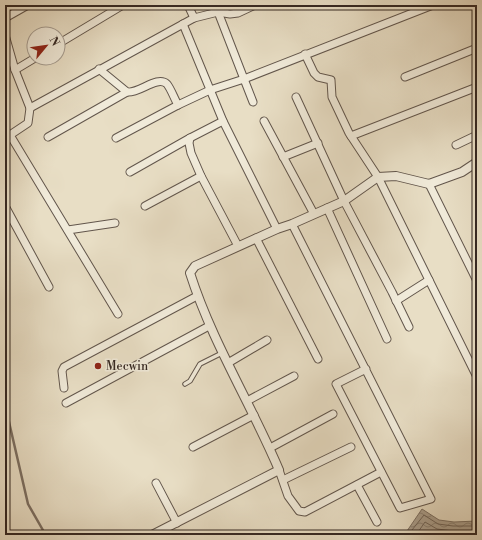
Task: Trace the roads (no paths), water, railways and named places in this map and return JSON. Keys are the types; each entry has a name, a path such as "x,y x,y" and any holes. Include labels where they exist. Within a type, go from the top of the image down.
{"street":[{"path":"5,18 28,5"},
{"path":"66,39 123,5"},
{"path":"188,5 194,18"},
{"path":"30,108 194,18 218,12 230,14 238,13 255,5"},
{"path":"116,138 178,104 210,90 244,79 433,5"},
{"path":"218,12 254,102"},
{"path":"183,24 224,121 277,228"},
{"path":"5,35 15,70 30,108 28,123 8,136 68,230 118,314"},
{"path":"405,77 477,48"},
{"path":"305,54 314,73 318,77 331,80 332,97 351,136 378,177 477,377"},
{"path":"15,70 26,63"},
{"path":"99,69 127,92"},
{"path":"48,137 127,92 132,92 157,81 167,85 178,104"},
{"path":"351,136 477,87"},
{"path":"296,98 344,201 409,328"},
{"path":"264,120 314,214"},
{"path":"130,172 190,138 224,121"},
{"path":"456,145 477,135"},
{"path":"190,138 189,143 191,153 201,176 238,246"},
{"path":"283,157 318,143"},
{"path":"381,472 306,512 299,512 288,496 270,448 209,326 190,273 195,266 277,228 292,224 344,201 378,177 396,176 429,184 462,172 477,162"},
{"path":"145,206 201,176"},
{"path":"429,184 477,281"},
{"path":"5,206 49,287"},
{"path":"327,208 387,339"},
{"path":"68,230 115,222"},
{"path":"292,224 366,369 430,499 400,508 336,384 366,369"},
{"path":"256,238 318,359"},
{"path":"396,301 429,280"},
{"path":"64,388 62,371 64,367 197,296"},
{"path":"66,403 209,326"},
{"path":"228,363 267,340"},
{"path":"247,401 294,376"},
{"path":"270,448 332,414"},
{"path":"193,447 254,415"},
{"path":"283,480 351,447"},
{"path":"152,535 279,470"},
{"path":"156,483 177,523"},
{"path":"357,485 378,522"}],"lane":[{"path":"185,384 190,381 200,364 223,352"}],"water":[{"path":"422,509 439,520 454,522 477,521 477,535 400,535 407,531"}],"waterway":[{"path":"5,410 28,504 44,532 151,535"}],"place":[{"name":"Mecwin","path":"98,366"}]}
